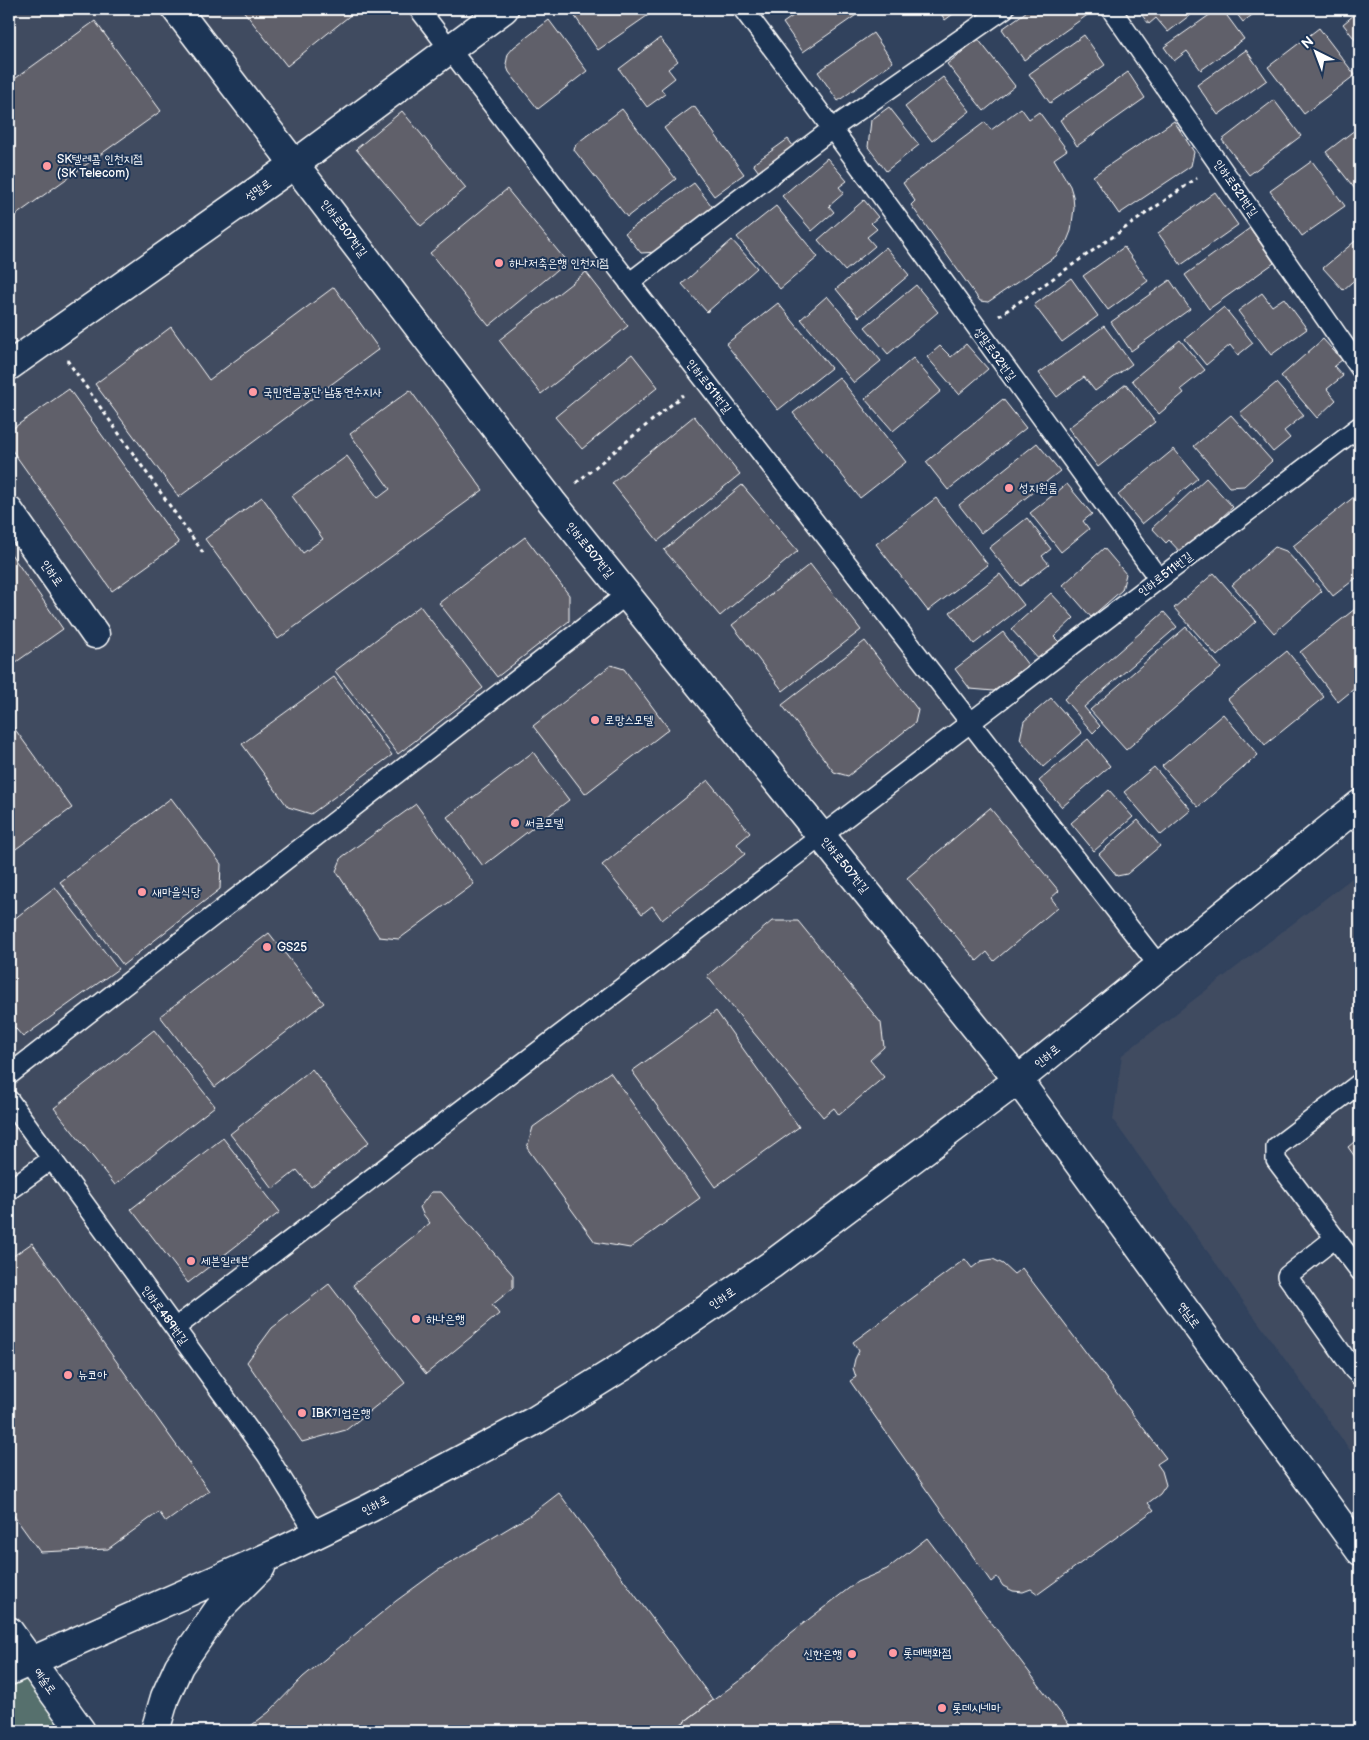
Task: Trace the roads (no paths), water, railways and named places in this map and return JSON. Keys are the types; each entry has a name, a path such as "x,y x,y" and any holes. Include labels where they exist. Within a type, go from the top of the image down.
{"street":[{"name":"인하로507번길","path":"176,9 552,502 1018,1080"},
{"name":"성말로","path":"9,366 295,164 504,9"},
{"name":"인하로","path":"9,511 95,634"},
{"name":"인하로","path":"20,1667 277,1553 370,1508 536,1420 625,1366 771,1265 1018,1080 1360,804"},
{"name":"연남로","path":"1018,1080 1360,1551"},
{"path":"155,1731 172,1681 196,1639 218,1610 277,1553"},
{"name":"예술로","path":"9,1631 20,1667 81,1731"}],"lane":[{"name":"인하로511번길","path":"419,9 1159,966"},
{"name":"성말로32번길","path":"743,9 833,128 1159,579"},
{"path":"629,283 833,128 1004,9"},
{"name":"인하로521번길","path":"1111,9 1360,368"},
{"name":"인하로511번길","path":"970,722 1360,426"},
{"path":"9,1076 626,594"},
{"path":"175,1328 970,722"},
{"path":"1360,1083 1276,1147 1276,1160 1360,1271"},
{"name":"인하로489번길","path":"9,1100 267,1455 316,1534"},
{"path":"9,1190 52,1159"},
{"path":"1335,1238 1287,1276 1353,1370 1360,1376"}],"place":[{"name":"SK텔레콤 인천지점 (SK Telecom)","path":"47,166"},
{"name":"하나저축은행 인천지점","path":"499,263"},
{"name":"국민연금공단 남동연수지사","path":"253,392"},
{"name":"성지원룸","path":"1009,488"},
{"name":"로망스모텔","path":"595,720"},
{"name":"써클모텔","path":"515,823"},
{"name":"새마을식당","path":"142,892"},
{"name":"GS25","path":"267,947"},
{"name":"세븐일레븐","path":"191,1261"},
{"name":"하나은행","path":"416,1319"},
{"name":"뉴코아","path":"68,1375"},
{"name":"IBK기업은행","path":"302,1413"},
{"name":"롯데백화점","path":"893,1653"},
{"name":"신한은행","path":"852,1654"},
{"name":"롯데시네마","path":"942,1708"}]}
